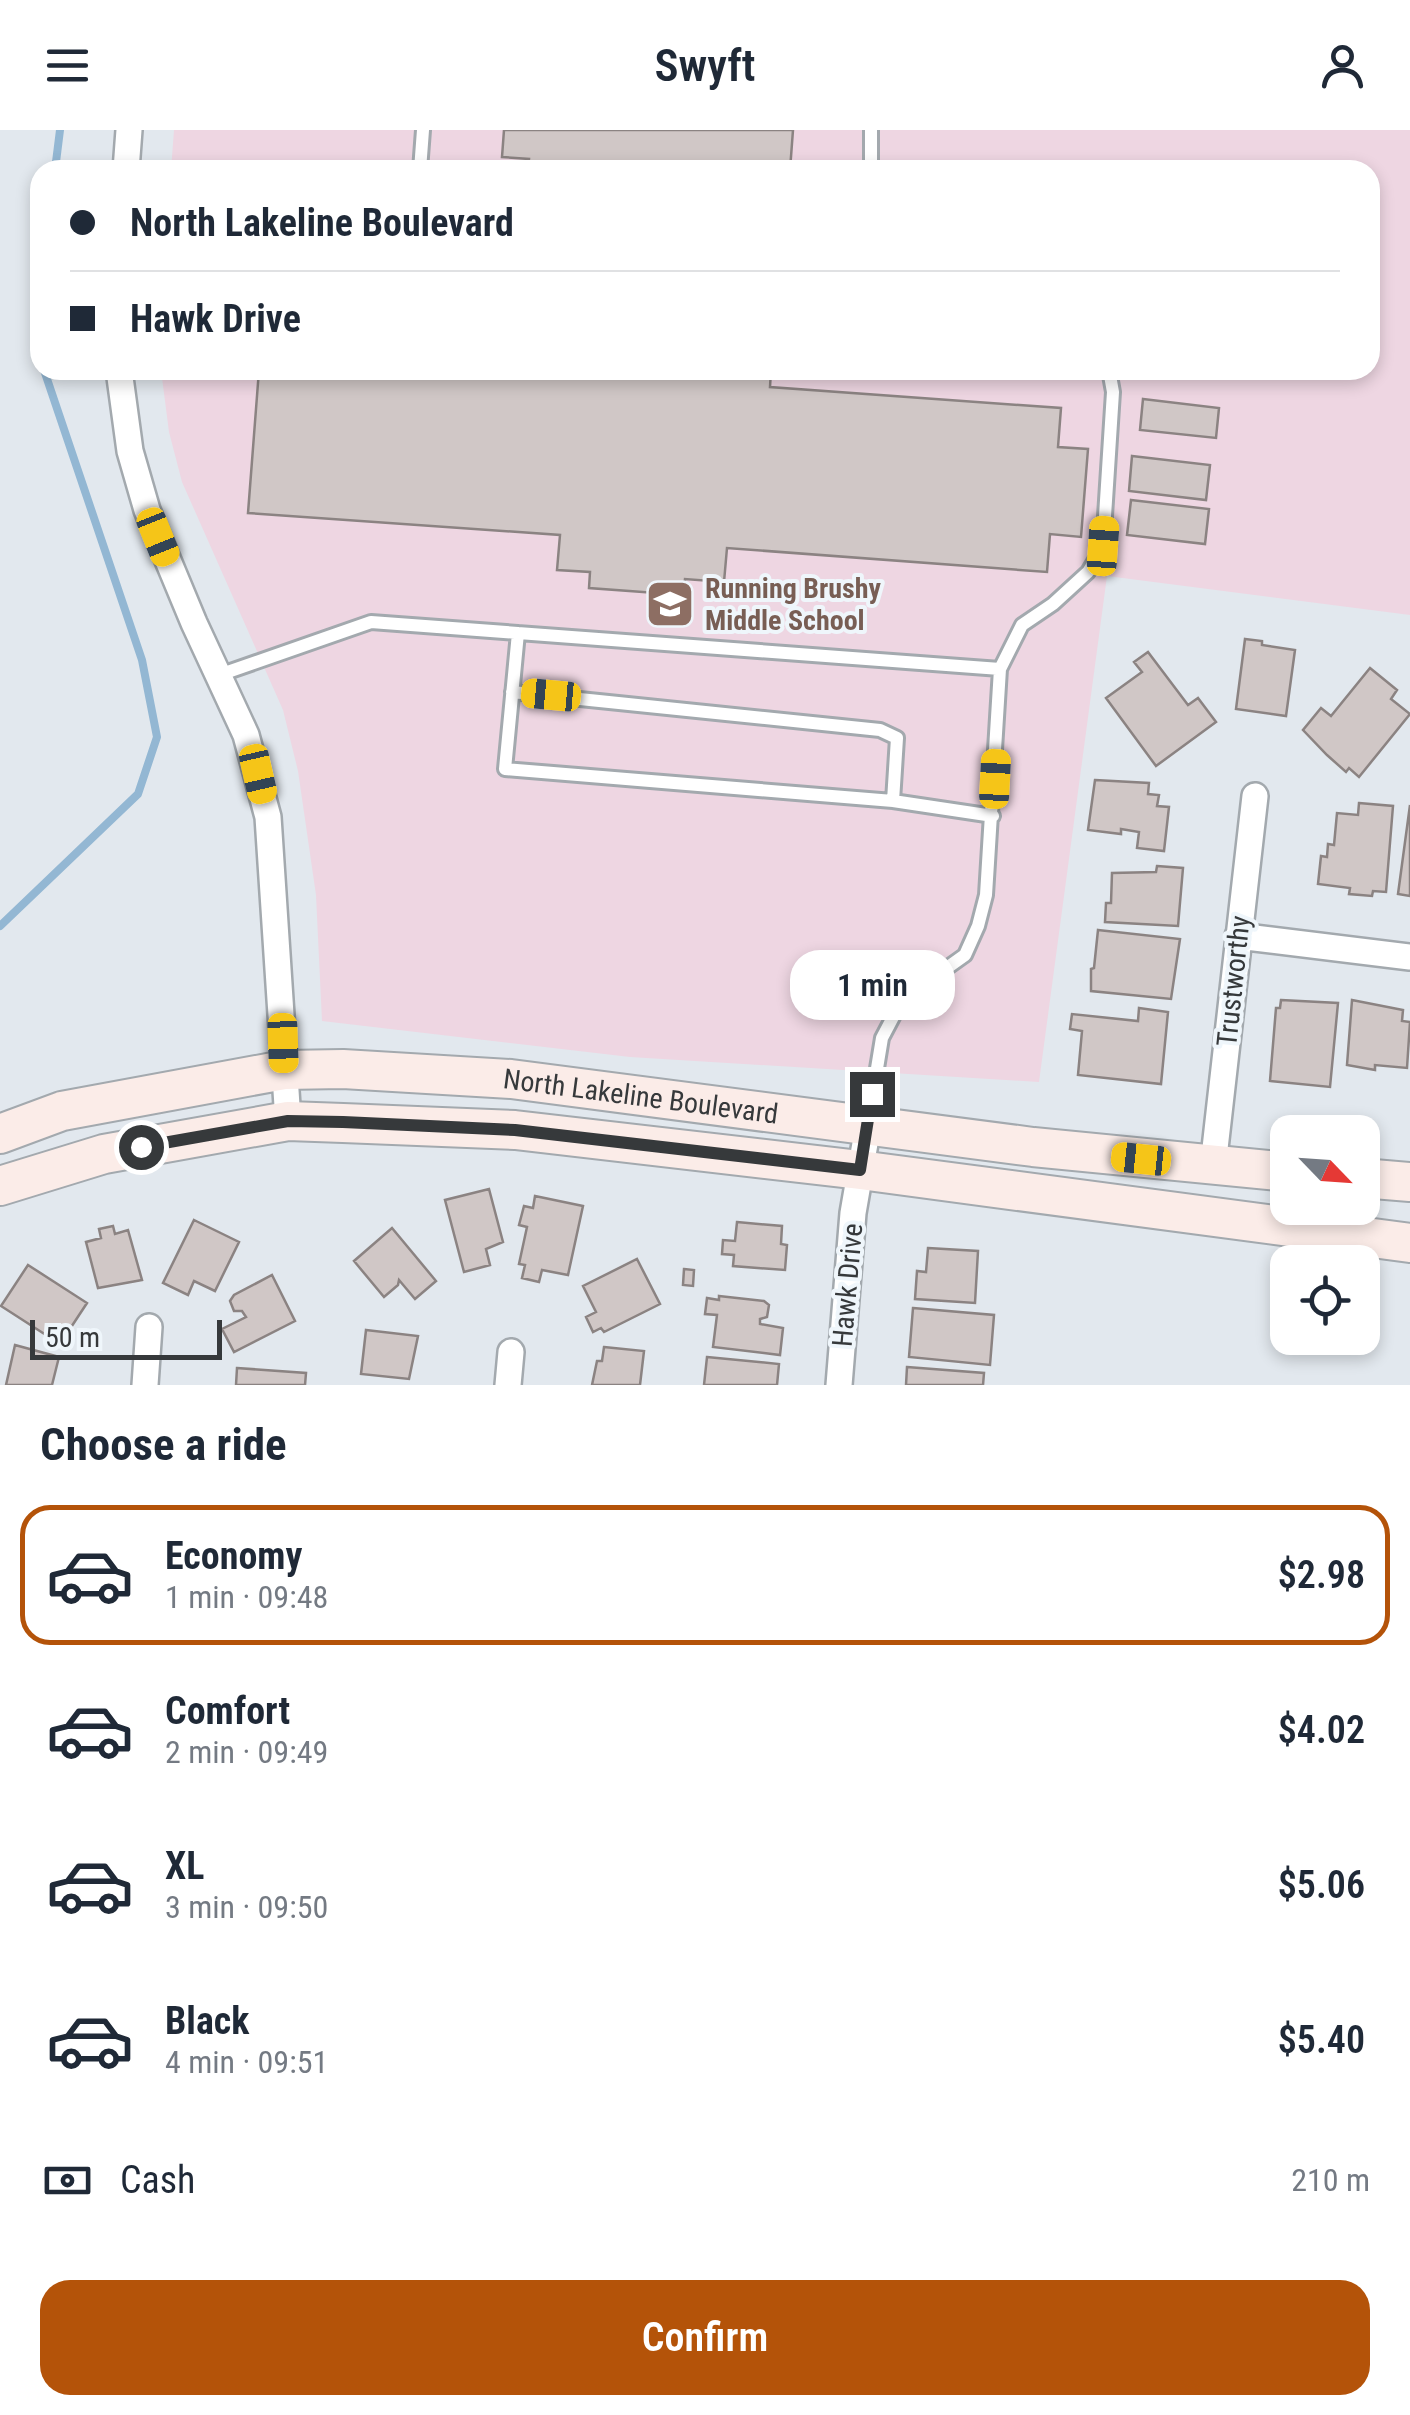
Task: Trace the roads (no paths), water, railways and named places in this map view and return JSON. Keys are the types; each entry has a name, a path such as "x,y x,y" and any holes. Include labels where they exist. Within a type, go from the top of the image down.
{"main road":[{"name":"North Lakeline Boulevard","path":"0,1134 62,1111 284,1070 344,1069 510,1080 868,1126 1270,1171"},
{"name":"North Lakeline Boulevard","path":"0,1186 104,1154 288,1121 515,1130 860,1170 1410,1243"},
{"path":"1380,1180 1410,1182"}],"street":[{"path":"127,160 129,130"},
{"path":"120,380 130,451 148,510 246,735 268,817 288,1121"},
{"name":"Trustworthy","path":"1212,1166 1255,796"},
{"path":"1238,936 1410,957"},
{"name":"Hawk Drive","path":"838,1385 853,1213 868,1126"},
{"path":"145,1385 149,1326"},
{"path":"508,1385 512,1352"}],"lane":[{"path":"421,160 424,130"},
{"path":"871,130 872,160"},
{"path":"868,1126 882,1038 902,1000 965,955 978,926 986,895 993,816 1000,669 1022,625 1054,604 1088,572 1103,546 1111,380"},
{"path":"220,675 371,622 1000,669"},
{"path":"518,633 504,769 893,801 993,816"},
{"path":"512,692 880,730 897,738 893,801"}],"waterway":[{"path":"56,160 60,130"},
{"path":"0,926 138,794 157,737 142,660 47,380"}],"place":[{"name":"Running Brushy Middle School","path":"670,604"}]}
